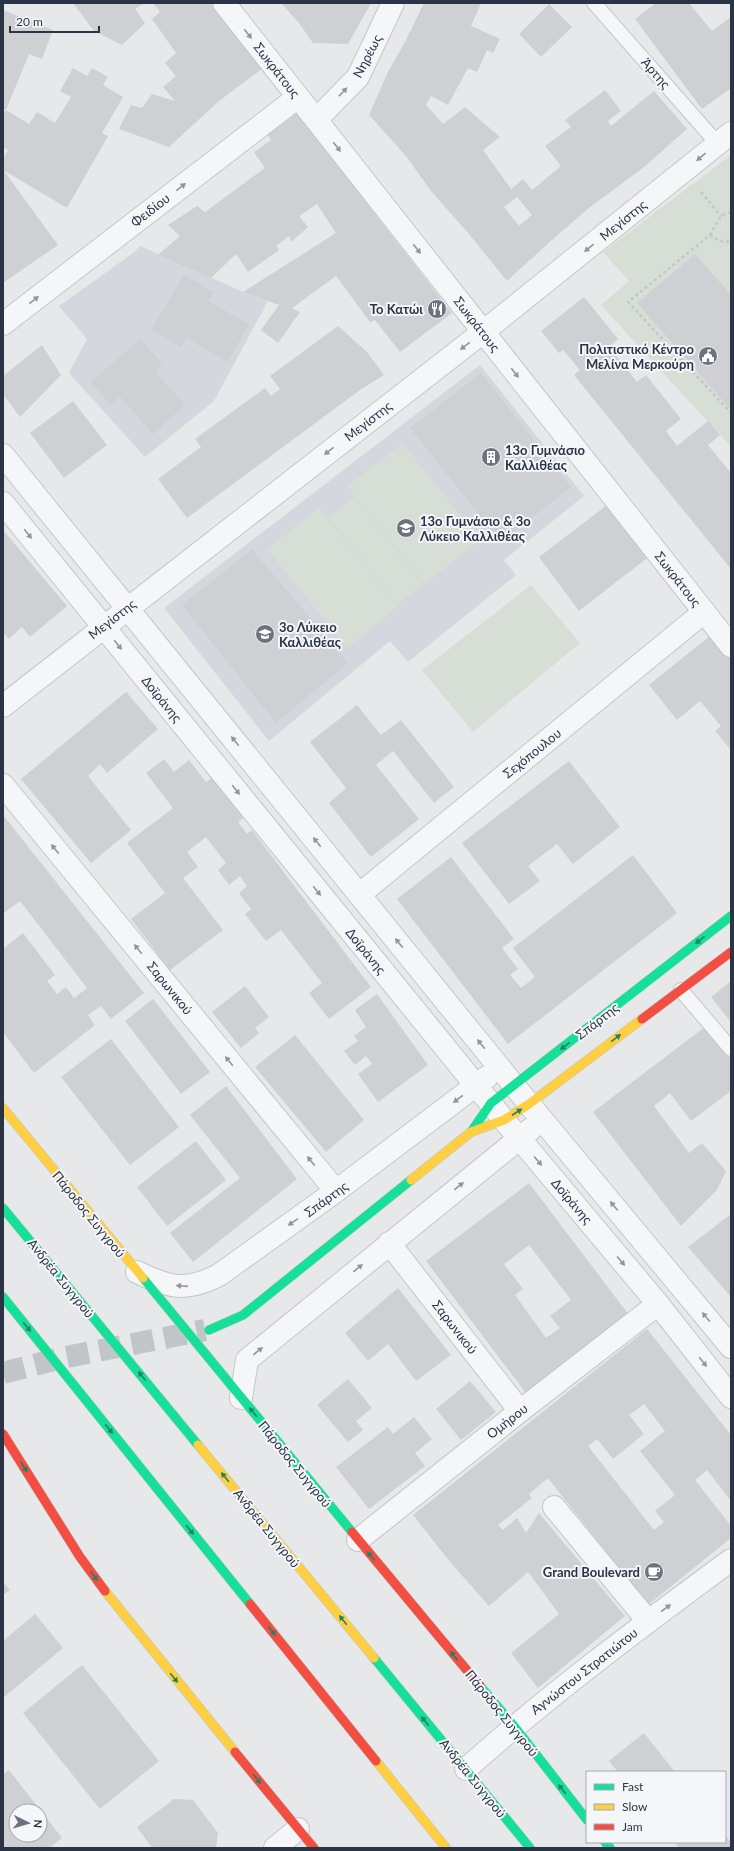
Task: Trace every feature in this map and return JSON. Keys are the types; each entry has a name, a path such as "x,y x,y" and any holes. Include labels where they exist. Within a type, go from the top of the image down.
{"main road":[{"name":"Σπάρτης","path":"208,1330 237,1318 259,1303 471,1132 491,1103 731,916"},
{"name":"Σπάρτης","path":"471,1132 504,1120 536,1111 681,990 731,952"},
{"name":"Πάροδος Συγγρού","path":"3,1108 358,1540 514,1726 586,1819"},
{"name":"Ανδρέα Συγγρού","path":"3,1208 530,1848"},
{"path":"3,1297 446,1848"},
{"path":"3,1434 95,1579 314,1848"}],"street":[{"name":"Σωκράτους","path":"224,3 731,646"},
{"name":"Νηρέως","path":"316,120 358,77 393,3"},
{"name":"Φειδίου","path":"3,324 298,96"},
{"name":"Μεγίστης","path":"3,706 103,626 483,332 684,172 724,138"},
{"path":"3,455 500,1067 731,1347"},
{"name":"Δοϊράνης","path":"3,503 476,1086 658,1304 731,1397"},
{"name":"Σεχόπουλου","path":"360,894 704,612"},
{"name":"Σαρωνικού","path":"3,785 336,1192"},
{"name":"Σπάρτης","path":"137,1272 167,1285 188,1287 204,1283 219,1275 336,1192 500,1067"},
{"name":"Σπάρτης","path":"241,1398 247,1360 519,1138 536,1111"},
{"name":"Σαρωνικού","path":"389,1243 520,1411"},
{"name":"Ομήρου","path":"358,1540 520,1411 658,1304"},
{"name":"Αγνώστου Στρατιώτου","path":"554,1507 648,1621"},
{"name":"Αγνώστου Στρατιώτου","path":"466,1770 514,1726 648,1621 731,1560"},
{"path":"275,1848 298,1829"}],"lane":[{"name":"Άρτης","path":"594,3 724,138"},
{"path":"681,990 731,1049"}],"path":[{"path":"684,172 721,216"},
{"path":"731,212 721,216 710,235 628,302 731,413"},
{"path":"710,235 719,241 731,242"}],"shaded area":[{"path":"731,155 731,447 601,305 629,281 603,252"},
{"path":"140,246 243,292 268,301 214,401 145,457 69,373 87,339 59,306 133,253"},
{"name":"13ο Γυμνάσιο & 3ο Λύκειο Καλλιθέας","path":"480,365 584,496 504,560 516,575 408,662 390,641 269,741 164,608"},
{"path":"403,443 480,540 425,584 347,486"},
{"path":"355,497 423,584 397,605 328,517"},
{"path":"319,508 398,607 347,648 267,549"},
{"path":"531,585 580,643 473,732 422,670"}],"building":[{"path":"73,3 144,3 135,9 145,23 122,45 94,31"},
{"path":"153,3 212,3 263,68 219,101 169,147 119,129 131,105 142,108 152,94 175,101 163,87 176,76 165,63 176,53 152,19 160,12"},
{"path":"281,3 371,3 348,44 313,43 299,23"},
{"path":"424,3 481,3 471,26 500,39 493,53 487,50 477,72 468,68 448,105 431,96 426,105 443,124 465,107 500,137 483,150 511,189 523,179 532,190 561,166 545,146 571,127 565,120 605,90 621,111 608,121 611,126 654,91 687,129 643,168 590,207 507,281 469,234 431,191 406,156 369,115 388,72","holes":["517,197 532,215 519,226 504,207"]},
{"path":"656,3 689,3 712,31 731,17 731,88 702,109 635,19"},
{"path":"549,4 572,27 541,57 519,34"},
{"path":"3,10 53,30 42,59 29,54 6,110 3,109"},
{"path":"73,68 87,76 92,68 108,77 103,85 123,97 102,133 108,136 67,208 3,170 3,159 8,150 3,147 3,115 6,110 29,124 37,112 55,123 71,97 60,91"},
{"path":"295,109 452,313 400,352 375,320 370,322 336,276 292,308 300,312 278,343 261,330 279,305 243,292 336,233 317,204 299,216 308,227 291,242 289,236 276,246 279,250 248,272 236,254 211,278 158,255 180,236 168,225 197,206 205,212 265,168 254,152 271,140 265,130"},
{"path":"4,171 58,245 3,283 3,172"},
{"name":"Πολιτιστικό Κέντρο Μελίνα Μερκούρη","path":"695,254 731,295 731,410 637,303"},
{"path":"184,275 214,292 208,301 249,324 228,362 186,338 181,347 151,330"},
{"path":"584,297 618,339 609,347 637,382 646,375 681,419 666,431 677,446 708,421 720,435 708,445 731,473 731,569 574,375 580,370 563,350 559,353 541,331"},
{"path":"338,326 367,352 384,375 360,390 187,518 158,479 201,447 195,439 265,388 271,396 280,389 270,376"},
{"path":"141,339 162,364 155,371 185,405 153,434 120,397 111,405 90,382"},
{"path":"42,345 61,375 20,417 3,394 3,376"},
{"name":"13ο Γυμνάσιο Καλλιθέας","path":"481,373 571,487 501,542 410,428"},
{"path":"73,401 107,445 64,478 30,433"},
{"path":"611,502 651,555 579,611 539,557"},
{"path":"3,530 67,606 30,637 22,627 9,639 5,634 3,635"},
{"name":"3ο Λύκειο Καλλιθέας","path":"252,549 348,663 276,723 182,605"},
{"path":"711,635 731,659 731,750 715,731 721,726 700,701 677,720 649,685"},
{"path":"126,692 158,729 107,773 100,764 88,776 131,830 91,863 21,779"},
{"path":"357,705 381,735 401,720 454,787 434,803 393,751 376,765 419,819 371,857 329,803 346,788 310,742"},
{"path":"164,759 174,772 189,760 206,782 214,776 245,817 238,822 247,834 252,830 371,987 329,1019 309,993 322,983 281,930 266,941 245,914 251,909 239,893 247,886 240,876 229,885 218,870 226,863 206,837 187,852 198,867 183,878 223,930 170,970 131,919 165,893 127,843 173,808 146,773"},
{"path":"569,761 620,827 573,864 557,844 528,866 540,881 509,904 462,843"},
{"path":"3,815 144,993 111,1019 101,1006 88,1015 95,1025 34,1073 3,1032 3,949 23,933 55,975 47,981 57,994 66,987 74,998 87,988 20,901 3,914"},
{"path":"633,855 677,913 508,1044 397,899 451,857 514,939 502,948 518,969 510,975 521,988 535,977 513,948"},
{"path":"731,981 731,1022 711,997"},
{"path":"245,986 269,1017 255,1028 259,1033 241,1048 212,1012"},
{"path":"377,994 428,1065 378,1102 358,1074 372,1064 366,1056 355,1065 344,1051 358,1041 354,1036 366,1027 355,1010"},
{"path":"153,999 210,1072 181,1094 125,1021"},
{"path":"706,1026 731,1060 731,1091 691,1121 670,1093 654,1106 689,1153 702,1143 726,1171 717,1190 681,1226 593,1112"},
{"path":"295,1035 364,1120 326,1152 255,1067"},
{"path":"111,1039 179,1127 130,1165 61,1077"},
{"path":"226,1086 297,1179 193,1262 170,1233 240,1178 190,1115"},
{"path":"196,1141 226,1180 167,1226 137,1187"},
{"path":"529,1183 629,1315 526,1393 426,1261","holes":["529,1245 571,1300 550,1316 560,1328 546,1338 515,1295 523,1289 504,1264"]},
{"path":"731,1214 731,1297 688,1247"},
{"path":"398,1288 451,1355 416,1381 388,1344 368,1361 345,1333"},
{"path":"647,1329 731,1435 731,1501 707,1470 695,1480 731,1526 731,1538 648,1605 548,1478 529,1494 532,1498 498,1525 503,1530 517,1518 526,1533 539,1513 625,1616 538,1688 511,1653 559,1614 528,1572 489,1606 451,1563 413,1515","holes":["644,1404 665,1431 640,1451 675,1495 655,1511 664,1522 654,1530 588,1446 597,1439 613,1459 644,1434 629,1415"]},
{"path":"348,1379 372,1408 356,1421 363,1430 348,1442 317,1405"},
{"path":"470,1381 496,1412 461,1440 436,1409"},
{"path":"414,1417 432,1439 415,1453 425,1466 369,1509 336,1467 388,1427 393,1434"},
{"path":"3,1582 10,1590 3,1595"},
{"path":"35,1614 63,1648 3,1698 3,1641"},
{"path":"82,1665 159,1761 100,1809 23,1713"},
{"path":"644,1733 674,1771 617,1771 609,1761"},
{"path":"9,1770 35,1803 8,1803 8,1843 48,1843 48,1820 62,1838 49,1848 3,1848 3,1775"},
{"path":"174,1799 193,1800 218,1833 216,1848 152,1848 137,1827"},
{"path":"726,1836 731,1842 731,1848 679,1848 675,1843 726,1843"}],"tunnel":[{"path":"3,1373 61,1358 205,1330"}],"traffic: fast":[{"path":"471,1132 491,1103 731,916"},
{"path":"209,1330 243,1315 411,1180"},
{"path":"3,1208 198,1445"},
{"path":"143,1278 352,1532"},
{"path":"3,1297 250,1604"},
{"path":"374,1658 530,1848"},
{"path":"480,1686 514,1726 586,1819"},
{"path":"606,1843 610,1848"}],"traffic: slow":[{"path":"411,1180 471,1132 504,1120 529,1104 642,1019"},
{"path":"3,1108 143,1278"},
{"path":"198,1445 374,1658"},
{"path":"105,1591 235,1752"},
{"path":"376,1761 446,1848"}],"traffic: jam":[{"path":"642,1019 731,952"},
{"path":"3,1434 80,1557 105,1591"},
{"path":"352,1532 480,1686"},
{"path":"250,1604 376,1761"},
{"path":"235,1752 314,1848"}],"place":[{"name":"Το Κατώι","path":"437,309"},
{"name":"Πολιτιστικό Κέντρο Μελίνα Μερκούρη","path":"708,356"},
{"name":"13ο Γυμνάσιο Καλλιθέας","path":"491,457"},
{"name":"13ο Γυμνάσιο & 3ο Λύκειο Καλλιθέας","path":"406,528"},
{"name":"3ο Λύκειο Καλλιθέας","path":"265,634"},
{"name":"Grand Boulevard","path":"654,1572"}]}
